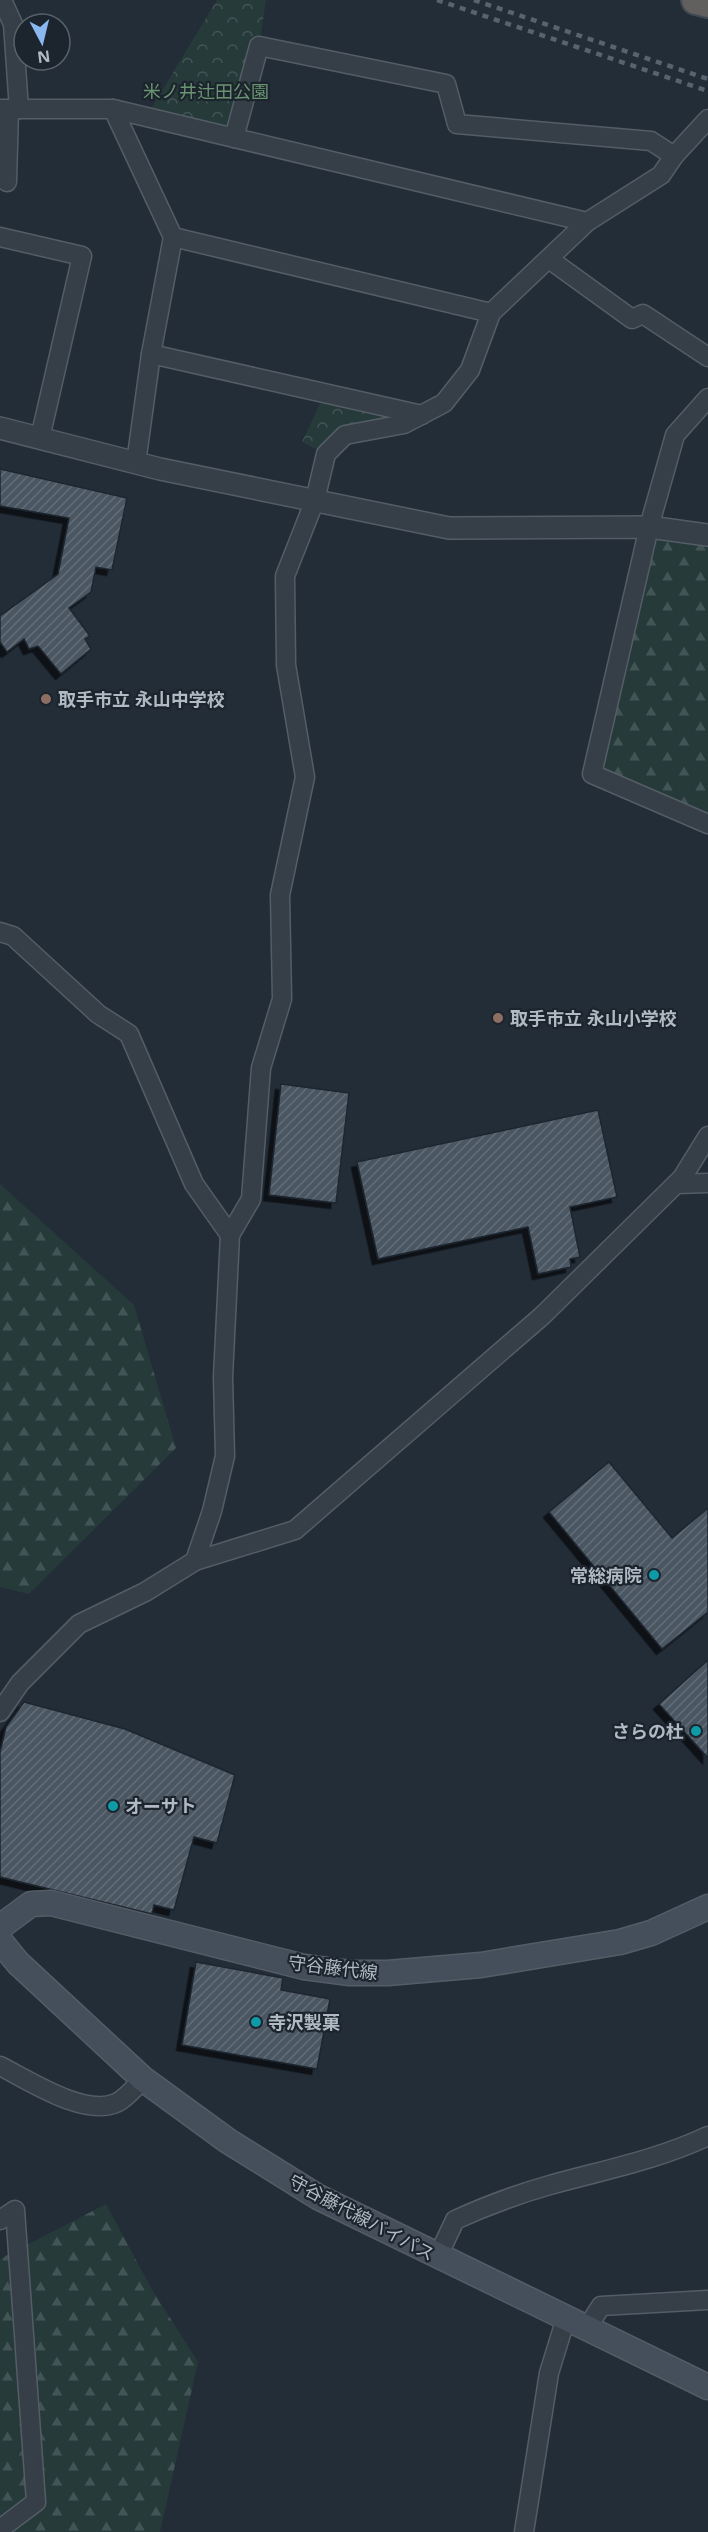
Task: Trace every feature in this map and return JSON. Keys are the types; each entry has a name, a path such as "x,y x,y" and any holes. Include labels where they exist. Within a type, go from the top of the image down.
{"highway":[{"path":"696,0 708,3"}],"main road":[{"name":"守谷藤代線","path":"0,1927 31,1904 51,1903 304,1967 350,1973 388,1973 481,1965 620,1942 651,1933 708,1907"},
{"name":"守谷藤代線バイパス","path":"0,1941 50,1992 144,2079 228,2141 318,2197 708,2387"}],"street":[{"path":"2,0 13,24 7,182"},
{"path":"234,138 259,46 446,84 457,124 651,141 674,156"},
{"path":"9,109 113,109 587,222"},
{"path":"113,109 174,237 151,354 136,463"},
{"path":"195,1561 212,1511 225,1456 223,1377 230,1235 251,1199 261,1068 282,999 280,895 305,777 286,665 285,576 315,500 326,454 345,435 404,424 444,404 470,370 491,313 587,222 661,175 674,156 705,127"},
{"path":"0,237 82,256 40,438"},
{"path":"174,237 491,313"},
{"path":"549,259 632,319 643,314 708,357"},
{"path":"151,354 422,415"},
{"path":"708,398 675,435 649,527 592,774 708,824"},
{"path":"0,428 136,463 449,528 649,527 708,535"},
{"path":"0,932 13,936 98,1014 129,1034 194,1184 230,1235"},
{"path":"2,1705 20,1683 79,1624 145,1592 195,1561 295,1530 542,1316 682,1178 708,1136"},
{"path":"676,1184 708,1183"},
{"path":"0,2066 84,2106 100,2108 118,2103 144,2079"},
{"path":"438,2256 455,2220 492,2204 548,2185 673,2153 708,2136"},
{"path":"0,2220 15,2210 36,2502 0,2529"},
{"path":"524,2532 549,2373 577,2323 601,2306 708,2300"}],"green space":[{"name":"米ノ井辻田公園","path":"217,0 266,0 259,46 234,138 146,117"},
{"path":"325,393 422,415 345,435 326,454 302,442"},
{"path":"649,527 708,535 708,824 592,774"},
{"path":"0,1184 134,1305 176,1448 29,1594 0,1587"},
{"path":"106,2204 151,2288 198,2362 160,2532 0,2532 0,2259"}],"building":[{"path":"0,469 127,498 112,570 96,567 91,592 69,608 90,636 85,639 91,649 61,674 38,646 29,649 24,639 7,652 0,642 0,616 58,574 69,518 0,506"},
{"path":"281,1084 349,1093 336,1203 269,1195"},
{"path":"598,1110 617,1197 570,1207 580,1257 570,1259 571,1267 538,1274 528,1227 378,1259 357,1162"},
{"name":"常総病院","path":"609,1462 672,1538 708,1508 708,1612 662,1649 549,1512"},
{"name":"さらの杜","path":"708,1660 708,1758 659,1704"},
{"name":"オーサト","path":"24,1702 125,1729 235,1775 217,1843 194,1837 174,1910 154,1905 152,1914 0,1877 0,1752 6,1727"},
{"name":"寺沢製菓","path":"196,1962 283,1978 281,1990 330,1999 317,2069 182,2045"}],"railway":[{"path":"437,0 708,91"},
{"path":"474,0 708,79"}],"place":[{"name":"取手市立 永山中学校","path":"46,699"},
{"name":"取手市立 永山小学校","path":"498,1018"},
{"name":"常総病院","path":"654,1575"},
{"name":"さらの杜","path":"696,1731"},
{"name":"オーサト","path":"113,1806"},
{"name":"寺沢製菓","path":"256,2022"}]}
